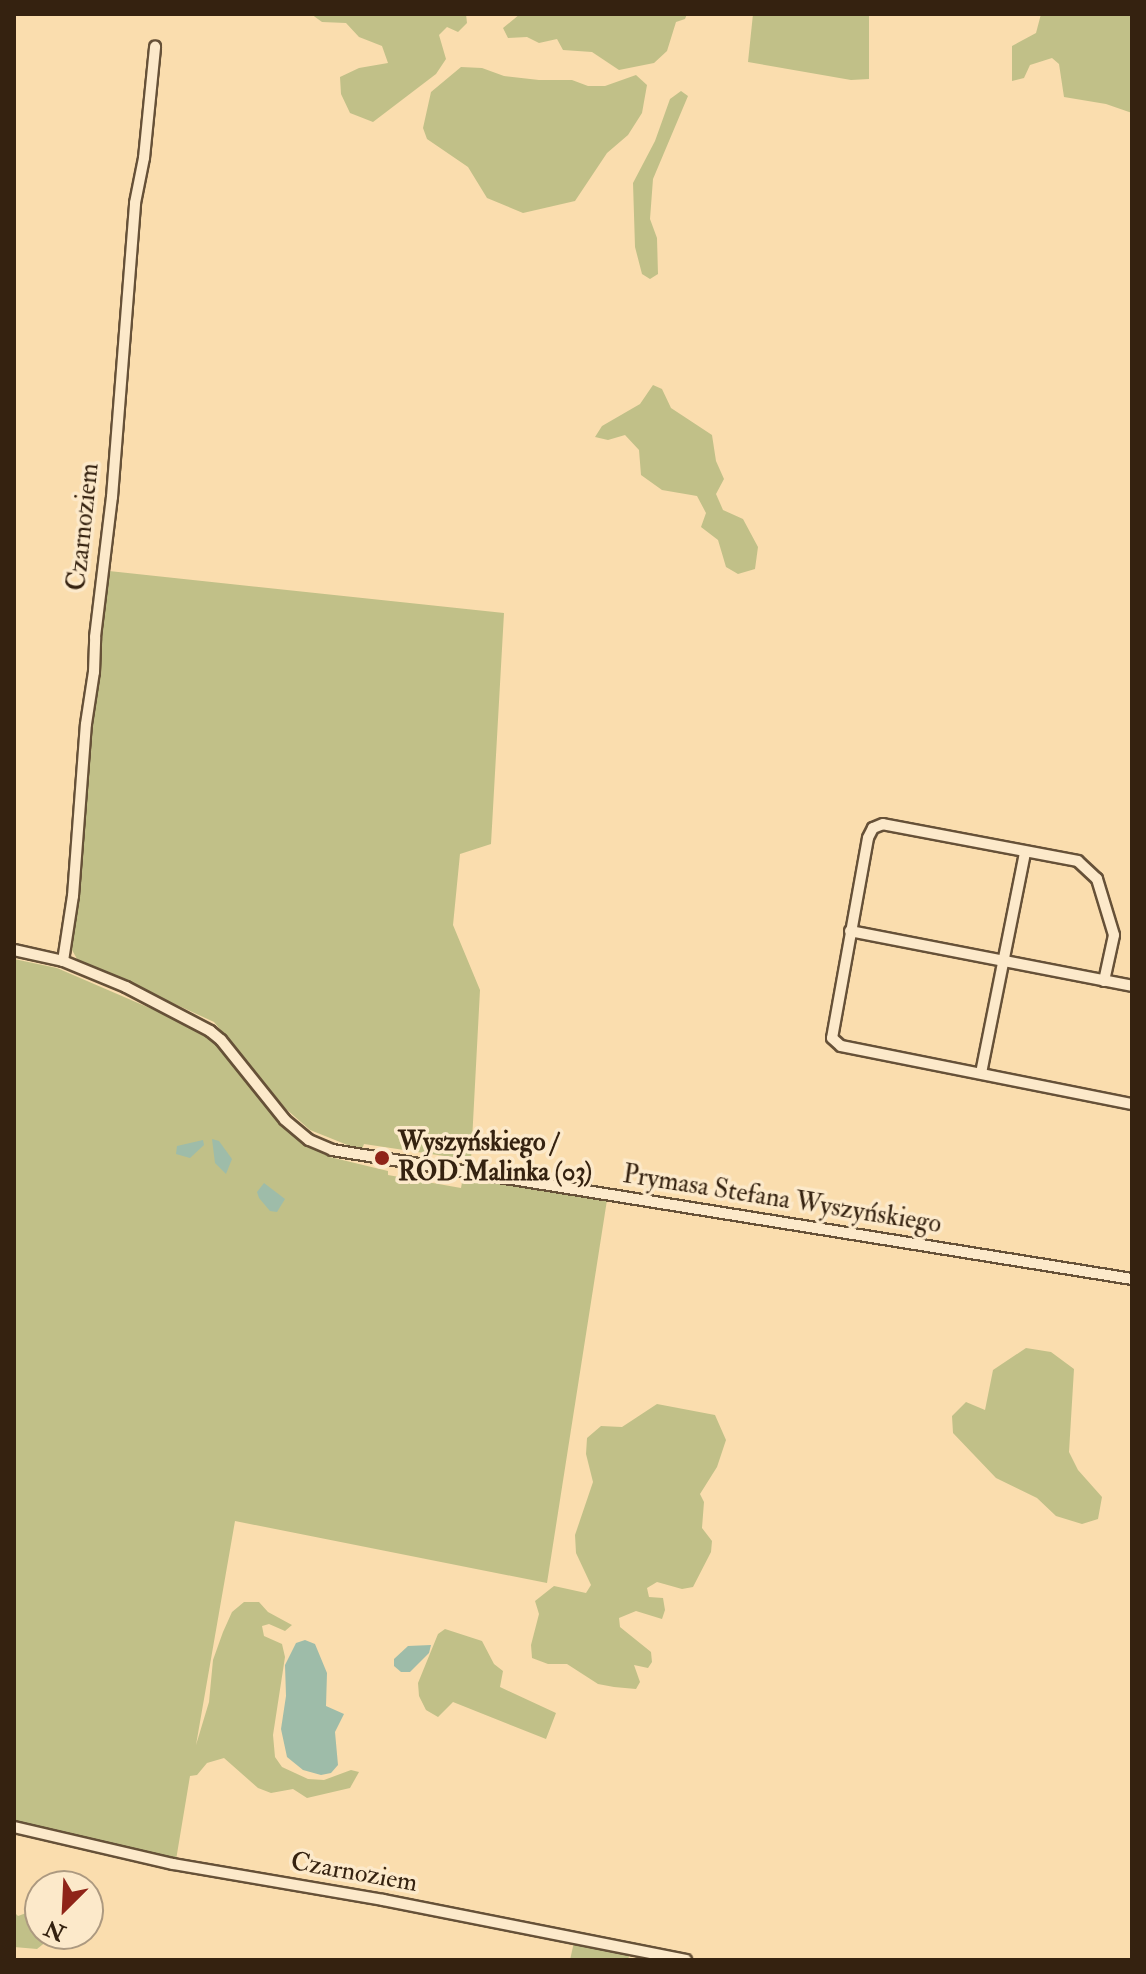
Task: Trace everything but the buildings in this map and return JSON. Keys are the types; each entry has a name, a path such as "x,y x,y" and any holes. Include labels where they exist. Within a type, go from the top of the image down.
{"street":[{"name":"Czarnoziem","path":"63,961 73,896 86,724 113,484 135,203 144,158 155,47"},
{"path":"1104,981 1114,935 1097,879 1078,861 883,824 873,828 850,931 832,1038 841,1046 1131,1100"},
{"path":"981,1073 1025,852"},
{"path":"850,931 1132,986"},
{"path":"14,950 63,961"},
{"name":"Prymasa Stefana Wyszyńskiego","path":"63,961 126,987 210,1031 221,1040 285,1120 309,1140 332,1150 1132,1279"},
{"name":"Czarnoziem","path":"14,1827 173,1864 686,1960"}],"shaded area":[{"path":"311,14 466,14 467,23 458,32 447,27 439,35 446,59 436,74 373,122 350,113 341,94 340,77 359,68 388,63 382,46 359,37 346,23 322,22"},
{"path":"520,14 687,14 685,19 676,22 667,51 654,63 619,70 592,52 563,50 557,39 539,43 527,37 508,38 503,28"},
{"path":"753,14 869,14 869,79 851,80 748,62"},
{"path":"1041,14 1132,14 1132,113 1106,104 1064,97 1059,64 1052,58 1030,65 1024,78 1012,81 1012,46 1036,33"},
{"path":"461,67 482,68 504,76 572,80 588,86 605,86 636,75 647,85 642,113 628,135 607,153 575,201 523,213 487,198 468,167 427,139 423,128 431,92"},
{"path":"681,91 688,96 653,179 650,219 657,238 658,274 650,279 642,274 635,247 633,183 655,141 670,99"},
{"path":"653,385 662,389 671,408 712,435 716,461 724,479 716,494 723,510 743,519 758,547 755,569 738,574 726,567 718,540 701,527 706,513 697,496 662,490 641,475 639,450 625,435 608,440 595,437 602,426 640,404"},
{"path":"109,571 504,613 491,844 460,854 453,925 480,990 471,1160 364,1144 362,1149 310,1130 286,1109 214,1022 77,959 72,950 92,716"},
{"path":"14,959 57,968 196,1028 215,1042 237,1067 281,1126 330,1157 388,1171 388,1175 461,1188 463,1177 607,1200 547,1583 235,1521 196,1745 209,1702 213,1660 223,1632 232,1612 244,1602 259,1602 268,1612 292,1625 285,1631 269,1624 262,1626 264,1636 282,1644 285,1657 273,1735 275,1757 282,1767 308,1779 324,1780 351,1770 359,1772 350,1788 307,1798 293,1789 271,1793 258,1788 224,1758 207,1763 197,1775 190,1776 176,1860 14,1825"},
{"path":"212,1139 219,1141 232,1159 226,1174 215,1163"},
{"path":"203,1140 204,1145 190,1158 176,1154 177,1146"},
{"path":"264,1183 285,1199 277,1212 270,1211 259,1198 257,1192"},
{"path":"1026,1348 1051,1352 1074,1369 1069,1452 1078,1470 1102,1497 1098,1519 1082,1524 1056,1516 1037,1498 996,1478 953,1433 952,1416 966,1402 985,1410 993,1370"},
{"path":"657,1404 715,1415 726,1440 717,1467 700,1494 704,1502 702,1528 712,1541 711,1552 693,1587 682,1589 657,1582 647,1588 649,1597 663,1598 665,1610 662,1619 636,1611 619,1618 620,1627 651,1652 652,1662 648,1668 634,1665 640,1682 636,1689 614,1687 598,1684 567,1664 548,1664 532,1658 531,1645 539,1614 535,1601 554,1586 586,1593 591,1585 576,1553 575,1535 593,1482 586,1454 587,1438 601,1426 622,1427"},
{"path":"445,1629 482,1641 494,1664 503,1671 500,1687 556,1713 546,1739 453,1702 438,1717 426,1710 419,1696 418,1683 438,1634"},
{"path":"305,1640 315,1644 327,1673 326,1706 344,1714 335,1732 338,1765 331,1773 321,1775 303,1770 287,1757 281,1729 286,1696 285,1665 296,1643"},
{"path":"431,1645 429,1653 410,1672 401,1672 394,1666 394,1659 408,1646"},
{"path":"14,1912 18,1916 24,1914 24,1948 14,1947"},
{"path":"574,1942 630,1952 628,1960 570,1960"}],"place":[{"name":"Wyszyńskiego / ROD Malinka (03)","path":"382,1158"}]}
